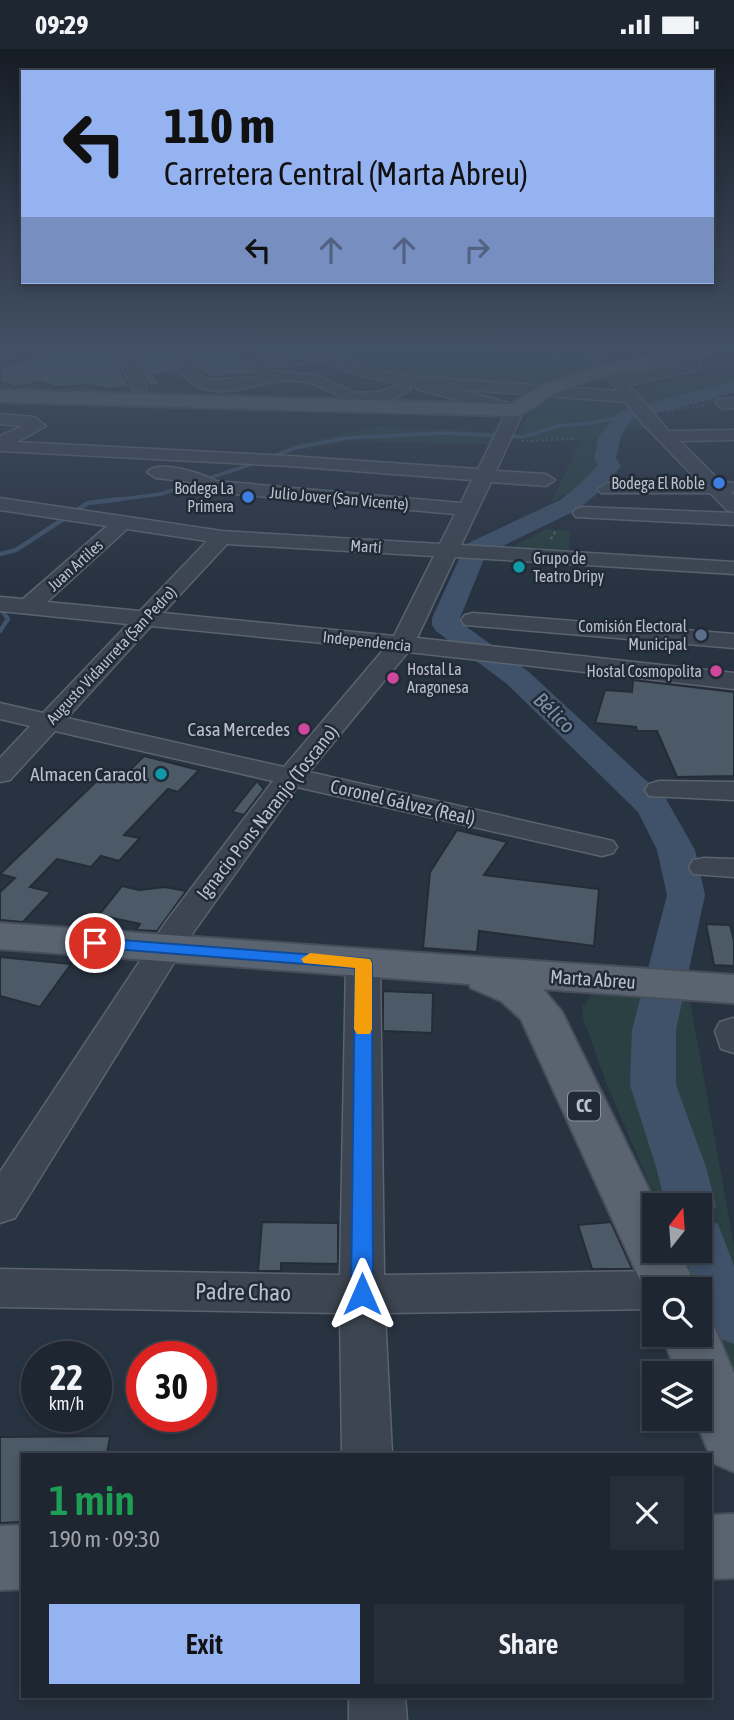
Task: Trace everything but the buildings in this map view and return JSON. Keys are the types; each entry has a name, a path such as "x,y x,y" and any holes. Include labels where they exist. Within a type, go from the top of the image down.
{"main road":[{"name":"CC","path":"0,936 453,969 494,980 517,991 540,1012 665,1277"},
{"name":"Marta Abreu","path":"453,969 734,989"},
{"path":"695,1347 734,1443"},
{"path":"0,1558 21,1557"}],"street":[{"path":"0,445 33,429"},
{"name":"Ignacio Pons Naranjo (Toscano)","path":"0,1206 165,948 290,777 407,645 452,552 466,509 508,429"},
{"path":"658,429 725,487 734,506"},
{"path":"665,436 734,435"},
{"path":"0,445 130,460 250,459 546,480"},
{"name":"Julio Jover (San Vicente)","path":"80,461 130,460 203,482 276,493 466,509"},
{"name":"Augusto Vidaurreta (San Pedro)","path":"0,774 146,618 276,493 295,462"},
{"path":"608,489 725,487"},
{"name":"Martí","path":"0,504 121,524 228,537 730,572"},
{"path":"583,513 734,519"},
{"name":"Juan Artiles","path":"14,605 121,524"},
{"name":"Independencia","path":"14,605 734,681"},
{"path":"473,620 734,641"},
{"name":"Coronel Gálvez (Real)","path":"0,711 602,847"},
{"path":"659,790 734,791"},
{"path":"363,963 362,1294 367,1453"},
{"name":"Padre Chao","path":"0,1288 362,1294 642,1290"},
{"path":"376,1698 378,1720"}],"path":[{"path":"520,429 575,439"}],"green space":[{"path":"365,429 496,432 492,444 351,441 298,449 291,445"},
{"path":"521,429 638,429 620,432 605,440 601,457 604,462 600,471 551,503 581,440 516,438"},
{"path":"546,529 570,531 569,556 503,552"},
{"path":"610,989 689,995 734,1246 734,1382 712,1330 712,1277 690,1277 684,1263 712,1263 712,1193 653,1193 607,1085 583,1018 582,1007 592,995"}],"waterway":[{"path":"271,457 295,448 346,438 443,433 523,437 548,429"},
{"name":"Bélico","path":"615,429 610,436 605,458 610,466 581,496 537,522 475,549 446,618 446,625 518,678 653,807 676,850 686,895 654,1030 653,1085 688,1193"},
{"path":"107,501 161,494 261,461"},
{"path":"0,554 16,550 88,503 121,499"},
{"path":"0,608 8,619 0,631"},
{"name":"Bélico","path":"706,1263 734,1320"}],"slow traffic":[{"path":"310,959 363,963 363,1029"}],"place":[{"name":"Bodega El Roble","path":"719,483"},
{"name":"Bodega La Primera","path":"248,497"},
{"name":"Grupo de Teatro Dripy","path":"519,567"},
{"name":"Comisión Electoral Municipal","path":"701,635"},
{"name":"Hostal Cosmopolita","path":"716,671"},
{"name":"Hostal La Aragonesa","path":"393,678"},
{"name":"Casa Mercedes","path":"304,729"},
{"name":"Almacen Caracol","path":"161,774"}],"route":[{"path":"95,943 363,963 362,1294"}]}
